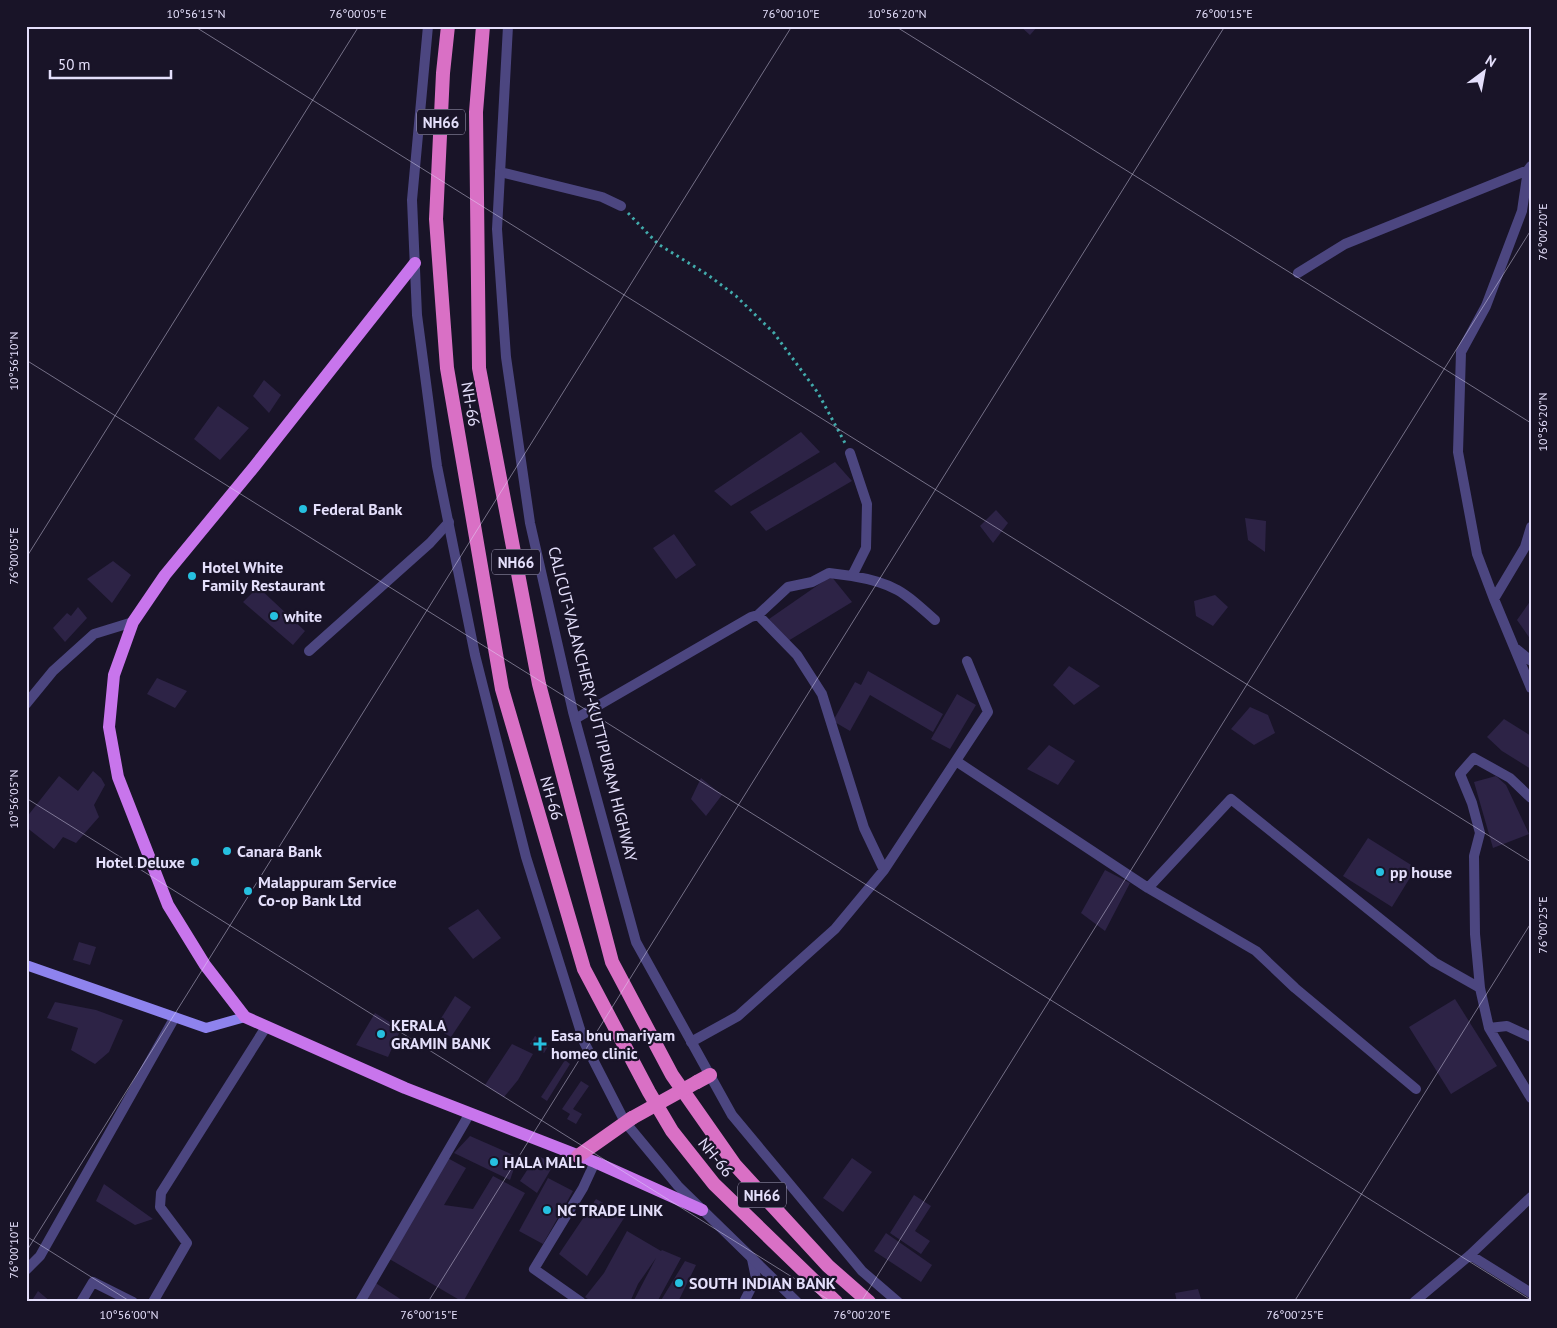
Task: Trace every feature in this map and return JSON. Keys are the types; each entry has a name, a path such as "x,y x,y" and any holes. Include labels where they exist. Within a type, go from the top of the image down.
{"highway":[{"name":"NH-66","path":"448,26 443,73 436,218 447,368 502,689 584,969 649,1092 672,1131 714,1184 836,1302"},
{"name":"NH66","path":"483,26 476,112 479,368 539,684 612,962 672,1075 735,1165 828,1266 869,1302"},
{"path":"578,1156 629,1120 710,1075"}],"main road":[{"path":"415,263 254,467 165,575 133,622 114,675 109,727 118,777 168,905 205,966 245,1017 405,1088 595,1162 702,1210"},
{"path":"26,965 206,1028 245,1017"}],"street":[{"name":"NH66","path":"428,26 412,200 417,315 437,466 475,655 526,857 584,1042 629,1120 678,1186 797,1302"},
{"name":"CALICUT-VALANCHERY-KUTTIPURAM HIGHWAY","path":"508,26 497,229 506,357 530,523 575,719 636,942 738,1122 862,1271 898,1302"},
{"path":"1298,273 1345,244 1529,168"},
{"path":"1529,168 1522,211 1486,306 1461,352 1458,452 1477,554 1531,688"},
{"path":"500,172 602,196 621,206"},
{"path":"850,452 867,504 866,548 852,576"},
{"path":"310,651 430,544 449,522"},
{"path":"1494,599 1525,547 1531,527"},
{"path":"575,719 751,617 758,615 788,587 812,582 829,573 880,581 906,594 934,620"},
{"path":"758,615 797,656 822,694 864,828 884,870"},
{"path":"26,704 53,671 94,634 133,622"},
{"path":"1513,647 1531,661"},
{"path":"691,1042 738,1016 835,929 884,870 988,712 967,661"},
{"path":"1531,798 1510,778 1474,758 1460,774 1472,803 1480,833 1474,856 1474,934 1480,988 1489,1028 1531,1098"},
{"path":"956,760 1148,888 1256,951 1295,988 1416,1089"},
{"path":"1148,888 1231,799 1434,962 1480,988"},
{"path":"26,1270 40,1256 175,1017"},
{"path":"1489,1028 1508,1026 1531,1037"},
{"path":"153,1302 187,1243 160,1207 161,1193 266,1027"},
{"path":"360,1302 470,1113"},
{"path":"581,1302 534,1269 583,1188 595,1162"},
{"path":"1414,1302 1470,1255 1531,1197"},
{"path":"1470,1255 1531,1293"},
{"path":"744,1302 756,1278 752,1259"},
{"path":"82,1302 93,1282 133,1302"}],"path":[{"path":"621,206 658,244 708,275 729,291 774,333 818,393 850,452"}],"building":[{"path":"1020,26 1038,26 1030,35"},
{"path":"264,380 281,395 269,413 253,396"},
{"path":"218,406 249,428 220,460 194,439"},
{"path":"801,432 820,452 731,506 714,491"},
{"path":"835,462 852,481 766,531 750,512"},
{"path":"996,510 1008,523 993,543 980,526"},
{"path":"1245,518 1266,521 1265,552 1248,540"},
{"path":"674,534 696,565 676,579 653,548"},
{"path":"113,561 131,575 112,603 87,579"},
{"path":"831,576 852,602 788,641 769,619"},
{"name":"white","path":"258,587 305,631 293,645 243,602"},
{"path":"1215,595 1228,607 1213,626 1196,616 1194,601"},
{"path":"1531,600 1531,640 1517,620"},
{"path":"78,607 87,618 65,642 53,628 67,613 71,616"},
{"path":"1069,666 1100,686 1074,705 1053,685"},
{"path":"868,671 943,714 933,732 870,695 850,731 833,721 855,682 861,685"},
{"path":"157,678 187,691 175,708 147,694"},
{"path":"957,694 976,705 950,749 931,739"},
{"path":"1250,707 1268,715 1275,733 1254,745 1231,729"},
{"path":"1504,719 1531,736 1531,769 1502,751 1487,737"},
{"path":"1049,745 1075,761 1058,785 1027,769"},
{"path":"93,771 101,778 105,785 94,805 99,817 76,843 63,837 54,849 26,827 26,818 59,776 78,791"},
{"path":"1496,776 1506,785 1529,834 1493,848 1474,782"},
{"path":"701,778 722,795 706,816 691,799"},
{"name":"pp house","path":"1368,838 1416,868 1392,907 1343,876"},
{"path":"1105,870 1130,883 1105,931 1081,913"},
{"path":"478,909 501,938 473,959 448,928"},
{"path":"79,942 96,947 90,965 73,960"},
{"path":"455,996 471,1007 451,1037 435,1028"},
{"path":"1455,999 1497,1066 1451,1094 1409,1027"},
{"path":"55,1002 96,1010 123,1020 109,1052 95,1064 71,1050 78,1028 47,1018"},
{"name":"KERALA GRAMIN BANK","path":"375,1013 401,1029 388,1057 356,1045"},
{"name":"Easa bnu mariyam homeo clinic","path":"535,1036 549,1045 544,1053 530,1044"},
{"path":"512,1044 533,1054 518,1080 504,1097 485,1085"},
{"path":"565,1060 570,1064 547,1101 541,1097"},
{"path":"581,1081 589,1086 573,1109 582,1114 576,1124 567,1119 570,1114 562,1109"},
{"name":"HALA MALL","path":"470,1136 518,1157 510,1180 454,1153"},
{"path":"442,1155 466,1168 444,1205 473,1209 493,1176 525,1193 463,1302 386,1257"},
{"path":"537,1155 554,1164 537,1193 520,1181"},
{"path":"852,1158 872,1172 843,1212 823,1198"},
{"name":"NC TRADE LINK","path":"548,1178 573,1191 543,1244 519,1231"},
{"path":"104,1184 153,1219 135,1225 96,1201"},
{"path":"914,1195 931,1206 915,1231 930,1241 921,1254 890,1233"},
{"path":"596,1199 626,1215 587,1276 559,1254"},
{"path":"627,1231 661,1251 681,1258 657,1302 633,1302 656,1258 638,1284 630,1302 592,1302 585,1297 604,1273"},
{"path":"886,1233 932,1265 921,1282 874,1251"},
{"name":"SOUTH INDIAN BANK","path":"685,1261 696,1265 678,1302 660,1302"},
{"path":"371,1280 405,1302 358,1302"},
{"path":"1198,1289 1202,1302 1177,1302 1175,1293"},
{"path":"38,1291 51,1302 31,1302"}],"place":[{"name":"Federal Bank","path":"303,509"},
{"name":"Hotel White Family Restaurant","path":"192,576"},
{"name":"white","path":"274,616"},
{"name":"Canara Bank","path":"227,851"},
{"name":"Hotel Deluxe","path":"195,862"},
{"name":"pp house","path":"1380,872"},
{"name":"Malappuram Service Co-op Bank Ltd","path":"248,891"},
{"name":"KERALA GRAMIN BANK","path":"381,1034"},
{"name":"Easa bnu mariyam homeo clinic","path":"540,1044"},
{"name":"HALA MALL","path":"494,1162"},
{"name":"NC TRADE LINK","path":"547,1210"},
{"name":"SOUTH INDIAN BANK","path":"679,1283"}]}
